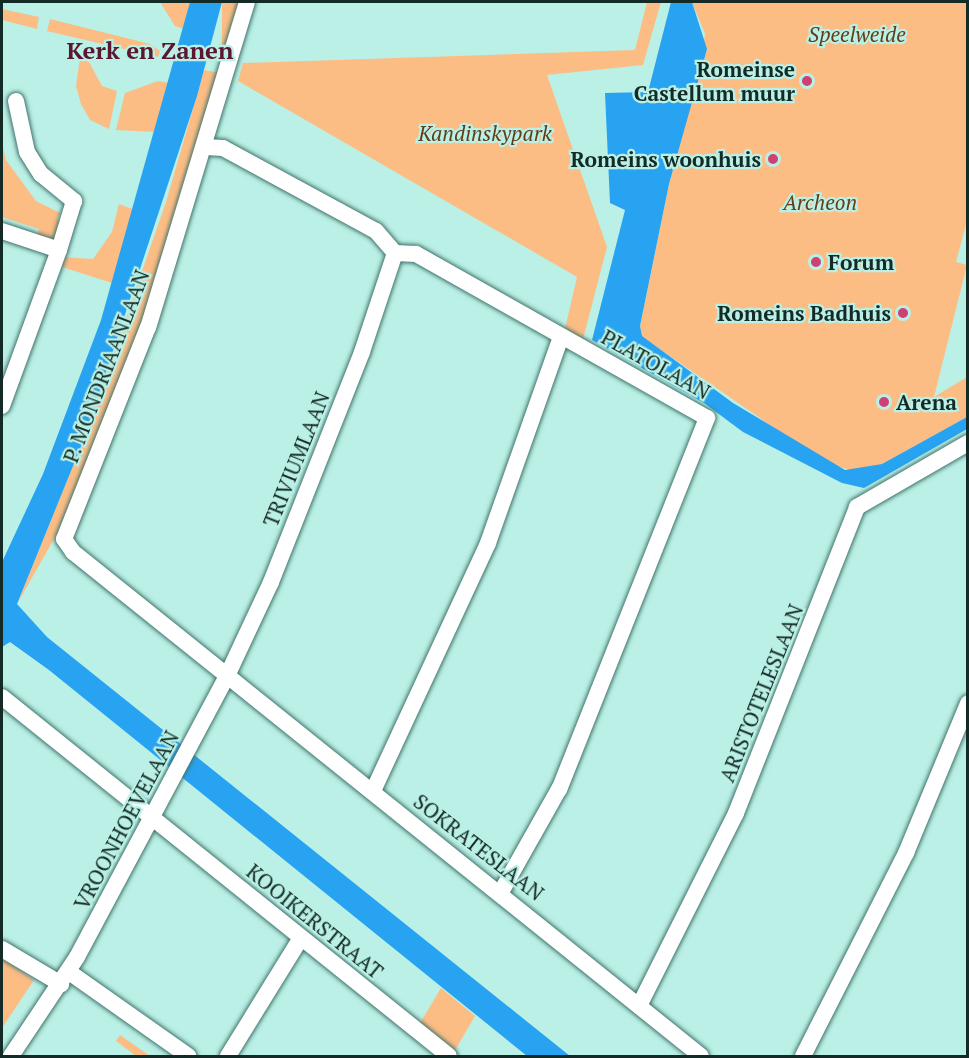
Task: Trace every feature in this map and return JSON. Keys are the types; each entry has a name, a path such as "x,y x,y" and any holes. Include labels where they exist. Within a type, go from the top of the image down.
{"street":[{"name":"P. MONDRIAANLAAN","path":"227,676 64,539 148,327 206,147 247,2"},
{"path":"2,406 5,386 59,250 74,201 41,174 27,152 16,101"},
{"path":"206,147 223,148 376,231 395,253 416,254 561,337 488,543 374,791"},
{"path":"2,231 59,250"},
{"name":"TRIVIUMLAAN","path":"227,676 275,572 395,253"},
{"name":"PLATOLAAN","path":"501,892 559,789 707,418 561,337"},
{"name":"ARISTOTELESLAAN","path":"639,1006 736,813 857,507 968,443"},
{"name":"VROONHOEVELAAN","path":"2,1050 10,1056 65,978 153,820 227,676"},
{"name":"SOKRATESLAAN","path":"227,676 501,892 701,1056"},
{"name":"KOOIKERSTRAAT","path":"2,697 441,1054"},
{"path":"803,1056 906,853 968,703"},
{"path":"228,1056 301,938"},
{"path":"2,950 65,978 188,1056"}],"green space":[{"path":"160,2 190,2 184,29 175,26"},
{"path":"222,2 240,2 240,57 222,57"},
{"name":"Kandinskypark","path":"647,2 661,2 643,65 547,75 607,247 582,343 564,333 577,277 238,81 243,63 635,50"},
{"name":"Archeon","path":"692,2 967,2 968,217 956,262 967,265 934,397 967,377 967,417 882,464 860,472 827,464 642,337 640,326 669,184 700,67 705,34"},
{"path":"2,9 39,17 37,29 2,20"},
{"path":"50,19 150,44 160,51 158,57 47,31"},
{"path":"80,58 89,62 102,86 117,91 109,129 90,120 81,104 76,86"},
{"path":"204,70 221,73 150,303 58,532 17,604 84,439 166,202"},
{"path":"158,81 170,83 157,132 116,130 125,93"},
{"path":"2,143 6,160 36,201 60,213 57,219 63,222 54,242 37,236 39,229 2,217"},
{"path":"119,204 135,210 112,283 59,266 63,257 93,259 112,232"},
{"path":"2,958 34,980 2,1028"},
{"path":"441,988 475,1016 454,1052 420,1023"},
{"path":"120,1035 150,1056 136,1056 116,1041"}],"water":[{"path":"190,2 222,2 197,96 84,439 17,604 47,637 570,1056 527,1056 49,670 10,642 2,647 2,562 43,474 101,320"},
{"path":"671,2 692,2 707,49 669,184 640,326 642,336 733,403 845,470 882,464 967,417 967,429 864,488 842,483 743,432 704,403 592,340 625,210 610,203 605,93 648,92"}],"place":[{"name":"Romeinse Castellum muur","path":"807,81"},
{"name":"Romeins woonhuis","path":"773,159"},
{"name":"Forum","path":"816,262"},
{"name":"Romeins Badhuis","path":"903,313"},
{"name":"Arena","path":"884,402"}],"district":[{"name":"Kerk en Zanen","path":"150,51"}],"park label":[{"name":"Speelweide","path":"857,34"}]}
